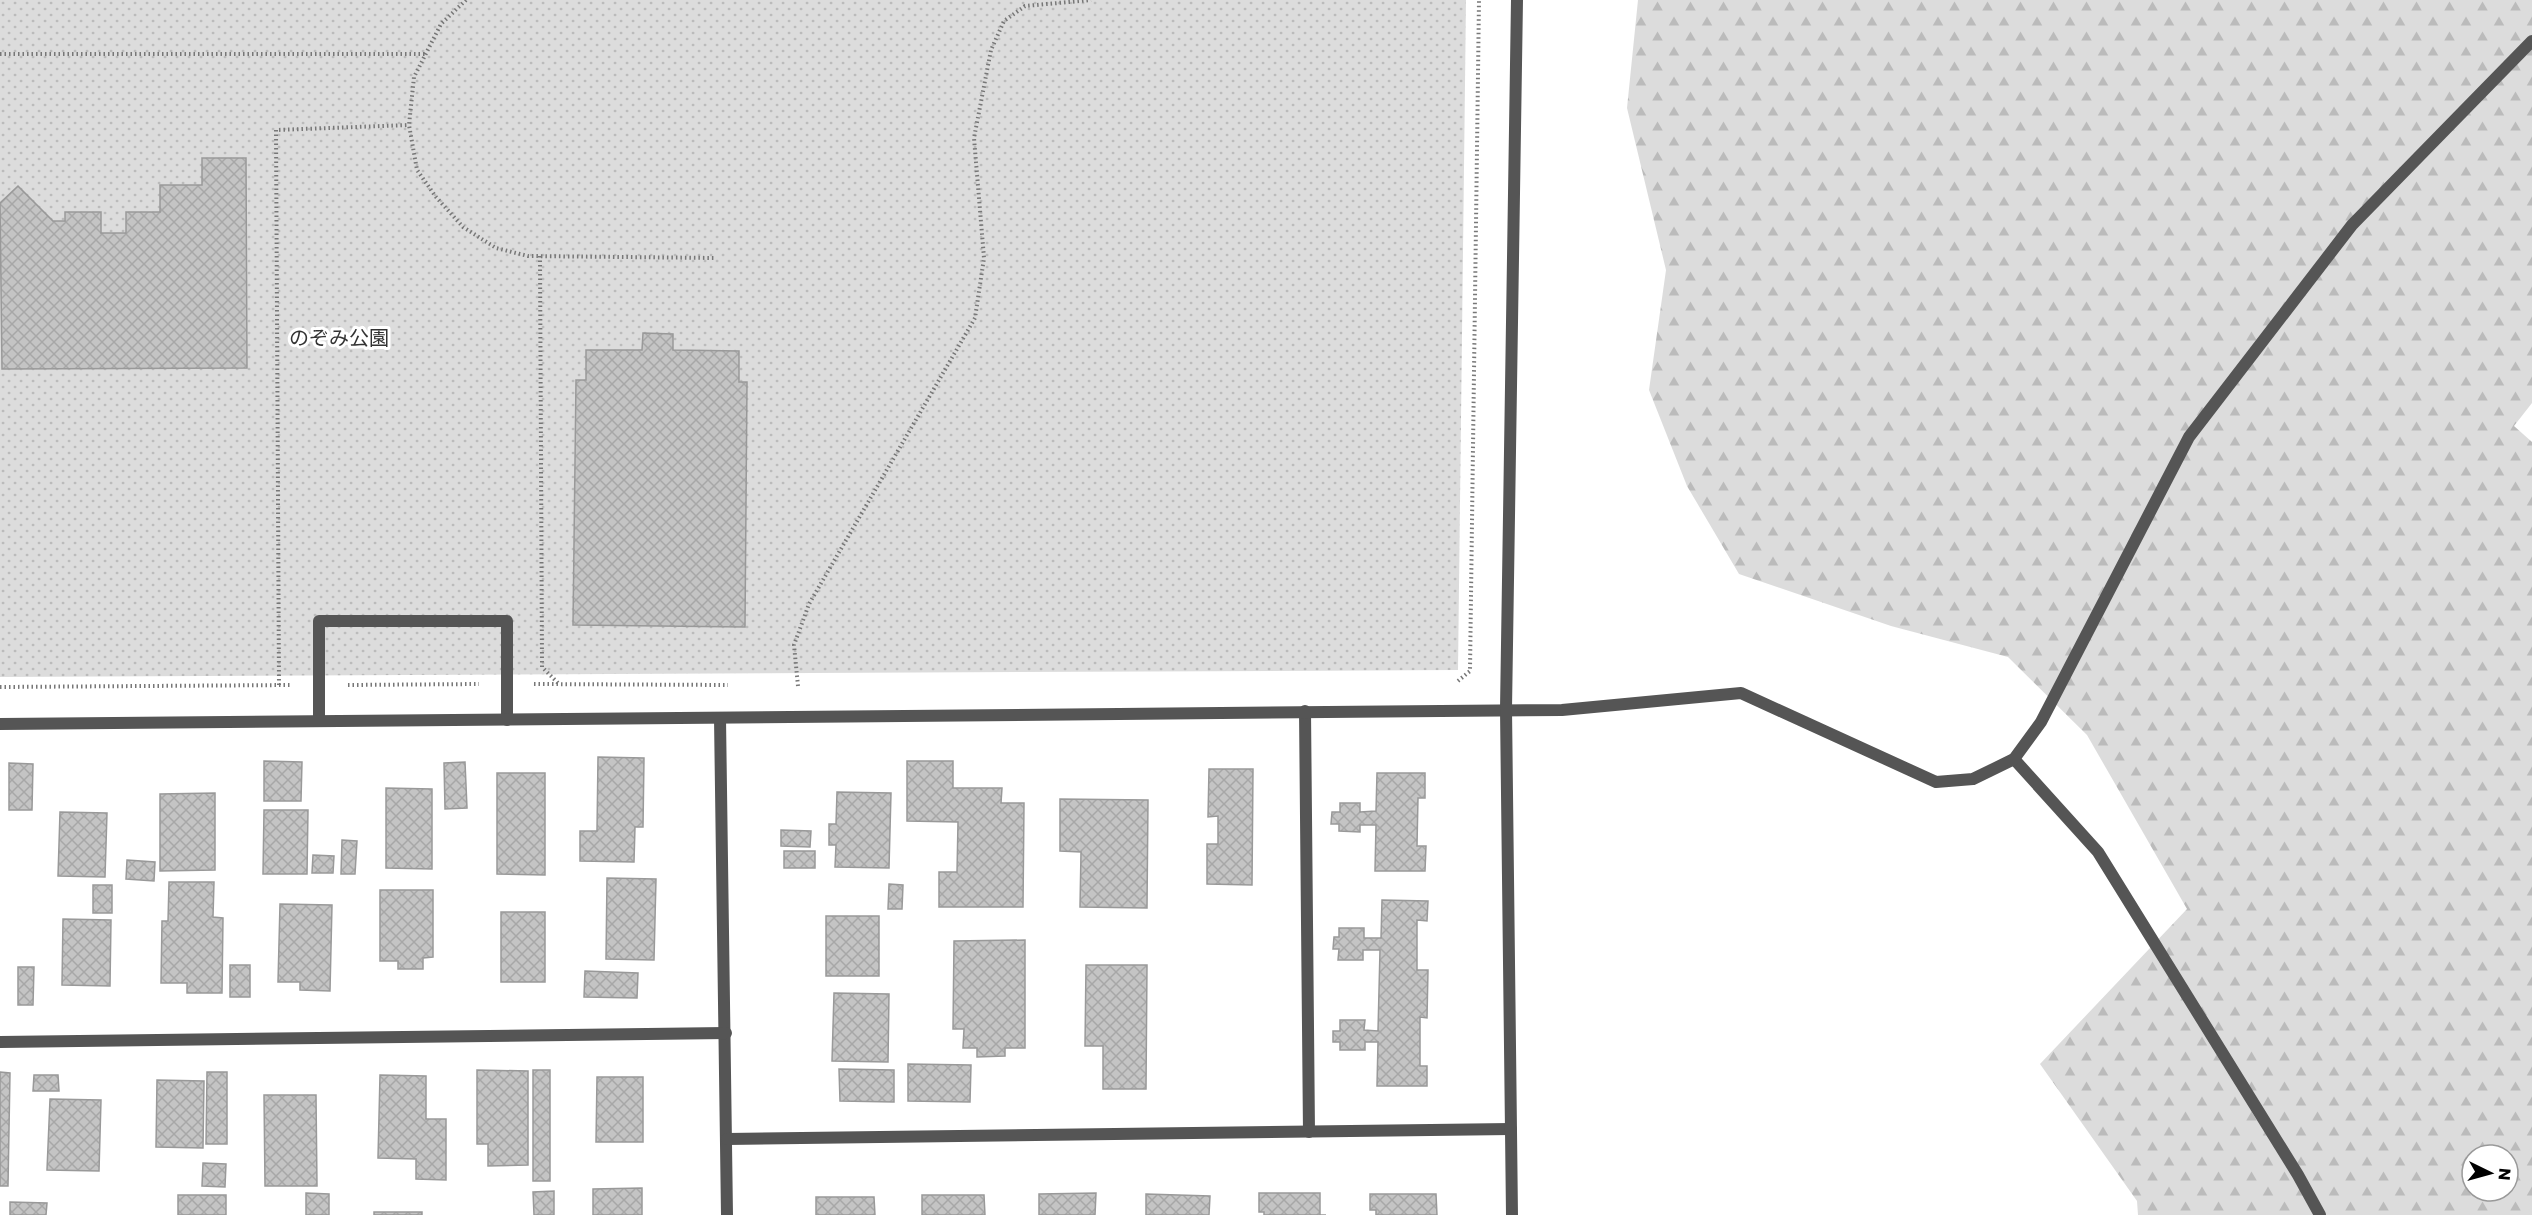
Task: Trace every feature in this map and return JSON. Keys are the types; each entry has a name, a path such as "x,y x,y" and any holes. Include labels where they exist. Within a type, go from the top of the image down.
{"street":[{"path":"1512,1215 1506,709 1517,0"},
{"path":"0,724 1562,710 1741,693 1936,782 1973,779 2014,759 2041,722 2189,437 2352,225 2532,41"},
{"path":"319,721 319,621 507,621 507,720"},
{"path":"1305,711 1309,1132"},
{"path":"720,718 727,1215"},
{"path":"2014,759 2098,852 2298,1175 2320,1215"},
{"path":"0,1042 726,1032"},
{"path":"727,1139 1511,1129"}],"path":[{"path":"466,0 441,24 414,77 409,125 417,170 436,197 463,226 496,248 528,256 716,258"},
{"path":"1022,0 1025,6"},
{"path":"786,686 798,686 794,645 809,604 975,318 984,258 974,138 991,50 1004,21 1025,6 1091,0"},
{"path":"1446,681 1458,681 1470,671 1479,0"},
{"path":"0,54 426,54"},
{"path":"279,685 276,130 409,125"},
{"path":"540,256 542,668 559,683"},
{"path":"0,687 559,683 738,686"}],"green space":[{"name":"のぞみ公園","path":"0,0 1466,0 1458,670 0,677"},
{"path":"1638,0 2532,0 2532,403 2514,426 2532,442 2532,1215 2138,1215 2137,1201 2040,1064 2187,909 2087,735 2008,657 1891,626 1739,574 1687,486 1649,390 1666,270 1627,108"}],"building":[{"path":"202,158 246,158 247,368 2,369 0,203 18,186 53,221 65,221 65,212 101,212 101,233 126,233 126,212 160,212 160,185 202,185"},
{"path":"643,333 673,334 673,350 739,351 739,382 747,382 745,627 573,625 576,380 586,380 586,350 642,350"},
{"path":"598,757 644,758 643,827 635,827 634,862 580,861 580,831 597,831"},
{"path":"264,761 302,762 301,801 264,801"},
{"path":"907,761 953,761 953,788 1002,788 1001,803 1024,803 1023,907 939,907 939,872 957,872 958,822 907,821"},
{"path":"465,762 467,808 445,809 444,763"},
{"path":"9,763 33,764 32,810 9,810"},
{"path":"1209,769 1253,769 1252,885 1207,884 1207,844 1218,844 1218,816 1208,817"},
{"path":"497,773 545,773 545,875 497,874"},
{"path":"1377,773 1425,773 1425,798 1418,798 1417,846 1426,846 1425,871 1375,871 1376,825 1360,825 1360,832 1339,831 1339,824 1331,824 1332,812 1340,812 1340,803 1360,803 1360,812 1376,811"},
{"path":"386,788 432,789 432,869 386,868"},
{"path":"837,792 891,793 889,868 835,867 836,845 829,845 829,824 836,824"},
{"path":"215,793 215,870 160,871 160,794"},
{"path":"1060,799 1148,800 1147,908 1080,907 1081,852 1060,851"},
{"path":"264,810 308,810 307,874 263,874"},
{"path":"60,812 107,813 105,877 58,876"},
{"path":"781,830 811,831 810,847 781,846"},
{"path":"342,840 357,841 355,874 341,874"},
{"path":"784,851 815,851 815,868 784,868"},
{"path":"313,855 334,856 333,873 312,873"},
{"path":"127,860 155,862 154,881 126,879"},
{"path":"607,878 656,879 654,960 606,959"},
{"path":"169,882 214,882 213,917 223,918 222,993 187,993 187,983 161,983 162,921 168,921"},
{"path":"889,884 903,885 902,909 888,909"},
{"path":"93,885 112,885 112,913 93,913"},
{"path":"380,890 433,890 433,957 423,958 423,969 398,969 398,961 380,961"},
{"path":"1382,900 1428,901 1427,921 1417,920 1417,970 1428,970 1427,1018 1420,1017 1420,1066 1427,1066 1427,1086 1377,1086 1378,1042 1365,1042 1365,1050 1340,1050 1340,1042 1333,1042 1333,1031 1340,1031 1340,1020 1365,1020 1364,1030 1378,1031 1380,950 1363,950 1363,960 1338,960 1339,949 1333,949 1334,937 1339,937 1339,928 1364,928 1364,938 1381,938"},
{"path":"280,904 332,905 330,991 300,990 300,982 278,982"},
{"path":"501,912 545,912 545,982 501,982"},
{"path":"826,916 879,916 879,976 826,976"},
{"path":"63,919 111,920 110,986 62,985"},
{"path":"1025,940 1025,1048 1005,1048 1005,1056 977,1057 977,1048 963,1048 964,1029 953,1029 954,941"},
{"path":"230,965 250,965 250,997 230,997"},
{"path":"1086,965 1147,965 1146,1089 1103,1089 1103,1046 1085,1046"},
{"path":"18,967 34,967 33,1005 18,1005"},
{"path":"585,971 638,973 637,998 584,997"},
{"path":"834,993 889,994 888,1062 832,1061"},
{"path":"908,1064 971,1065 970,1102 908,1101"},
{"path":"839,1069 894,1070 894,1102 840,1101"},
{"path":"477,1070 528,1071 528,1165 488,1166 488,1144 477,1144"},
{"path":"533,1070 550,1070 550,1181 533,1181"},
{"path":"0,1072 10,1073 8,1186 0,1186"},
{"path":"207,1072 227,1072 227,1144 206,1144"},
{"path":"34,1075 58,1075 59,1091 33,1091"},
{"path":"380,1075 426,1076 426,1119 446,1119 446,1180 416,1179 416,1159 378,1158"},
{"path":"597,1077 643,1077 643,1142 596,1142"},
{"path":"157,1080 204,1081 203,1148 156,1147"},
{"path":"264,1095 316,1095 317,1186 265,1186"},
{"path":"50,1099 101,1100 99,1171 47,1170"},
{"path":"203,1163 226,1164 225,1187 202,1186"},
{"path":"642,1188 642,1215 593,1215 593,1189"},
{"path":"554,1191 554,1215 534,1215 533,1192"},
{"path":"306,1193 329,1194 329,1215 306,1215"},
{"path":"1096,1193 1095,1215 1039,1215 1039,1194"},
{"path":"1259,1193 1320,1193 1320,1215 1264,1215 1264,1212 1259,1212"},
{"path":"1146,1194 1210,1196 1209,1215 1146,1215"},
{"path":"1370,1194 1436,1194 1437,1215 1376,1215 1376,1210 1370,1210"},
{"path":"178,1195 226,1195 226,1215 178,1215"},
{"path":"922,1195 984,1195 985,1215 922,1215"},
{"path":"816,1197 874,1197 875,1215 816,1215"},
{"path":"10,1202 47,1203 46,1215 10,1215"},
{"path":"374,1212 422,1212 422,1215 374,1215"}]}
